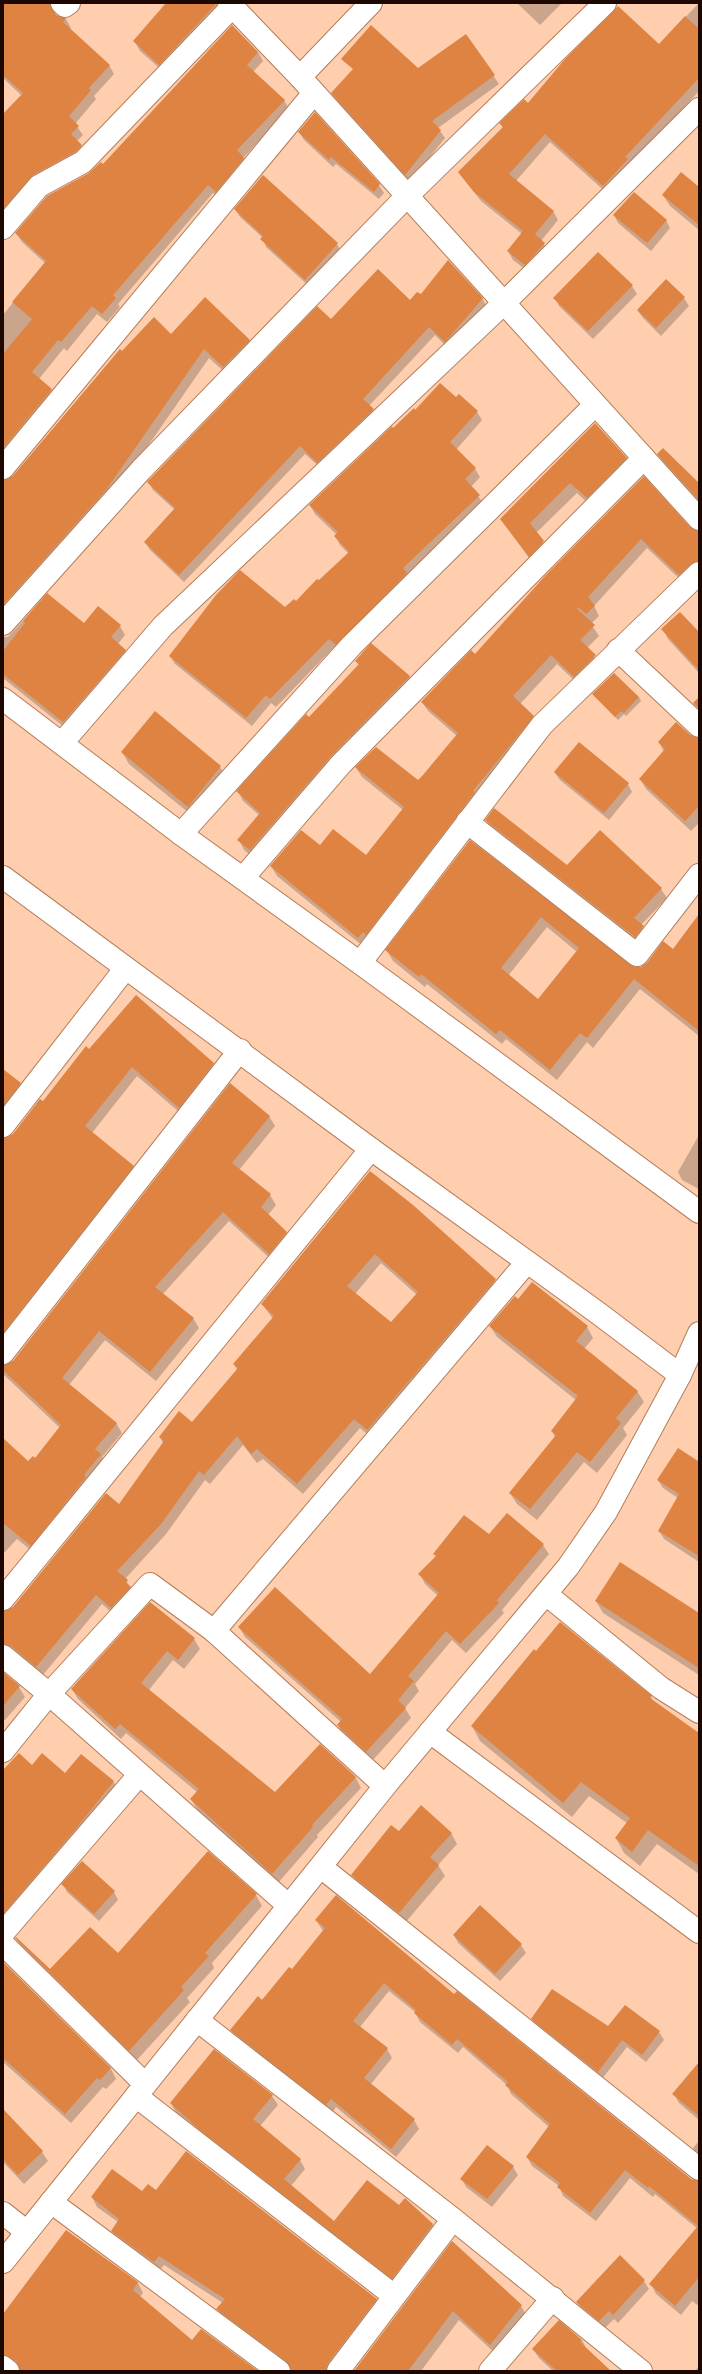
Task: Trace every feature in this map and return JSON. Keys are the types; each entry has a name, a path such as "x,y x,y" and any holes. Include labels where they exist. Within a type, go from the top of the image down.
{"street":[{"path":"62,3 65,6 68,3"},
{"path":"3,468 371,3"},
{"path":"3,624 141,470 407,196 605,3"},
{"path":"3,228 39,186 83,162 230,5 307,85 699,519"},
{"path":"62,743 163,626 504,303 699,109"},
{"path":"181,834 352,645 595,405"},
{"path":"243,878 341,764 644,458"},
{"path":"360,963 542,725 618,650 699,574"},
{"path":"618,650 699,726"},
{"path":"3,699 181,834 360,963 699,1212"},
{"path":"467,822 637,955 699,875"},
{"path":"3,877 126,969 240,1050 371,1149 680,1375"},
{"path":"3,1126 126,969"},
{"path":"3,1353 240,1050"},
{"path":"3,1599 371,1149"},
{"path":"214,1631 527,1262"},
{"path":"3,2262 385,1786 546,1594 606,1512 680,1375 694,1354 699,1333"},
{"path":"3,1751 49,1694 150,1584 214,1631 385,1786"},
{"path":"546,1594 661,1688 699,1712"},
{"path":"3,1656 49,1694 289,1906"},
{"path":"430,1732 699,1932"},
{"path":"3,1933 139,1775"},
{"path":"321,1867 699,2169"},
{"path":"3,1944 140,2090 394,2295"},
{"path":"197,2020 553,2298 641,2371"},
{"path":"51,2202 279,2371"},
{"path":"3,2213 27,2232"},
{"path":"338,2371 453,2219"},
{"path":"490,2371 553,2298"},
{"path":"3,2367 8,2371"}],"building":[{"path":"3,3 50,3 56,15 66,18 63,22 110,65 89,88 91,90 69,116 79,126 71,134 82,145 75,152 33,175 3,209 3,114 23,93 3,75"},
{"path":"166,3 217,3 159,65 133,41"},
{"path":"618,6 659,44 685,16 699,29 699,78 625,157 628,159 603,186 545,134 509,174 554,211 535,234 545,243 525,265 507,251 523,231 474,192 458,172 503,127 499,123 524,99 528,103 565,59"},
{"path":"232,25 258,52 247,65 285,100 237,150 244,158 216,192 208,185 113,295 116,298 102,314 92,306 61,342 58,340 32,372 52,389 3,448 3,354 32,319 12,302 46,261 15,233 47,196 89,173 101,162 103,164"},
{"path":"371,25 418,68 466,34 495,75 432,121 441,130 405,175 331,93 353,69 341,59"},
{"path":"315,112 380,184 374,192 331,157 329,160 298,132"},
{"path":"681,172 699,187 699,225 662,195"},
{"path":"263,175 338,243 305,280 260,239 263,236 234,209"},
{"path":"634,192 667,220 647,243 613,215"},
{"path":"598,252 633,285 588,331 553,298"},
{"path":"448,260 483,298 445,342 429,327 363,399 374,409 317,463 300,446 179,575 144,542 175,508 147,482 317,306 331,319 378,269 410,300 417,292 421,294"},
{"path":"666,279 685,297 656,328 637,310"},
{"path":"205,297 250,340 223,367 204,349 106,490 3,605 3,480 13,476 120,349 122,351 154,317 171,334"},
{"path":"440,383 456,397 459,394 478,411 450,442 476,468 465,479 480,495 403,568 407,573 336,645 329,639 270,699 266,695 246,718 169,656 216,595 240,570 285,607 294,599 296,601 317,579 319,580 349,552 334,536 338,532 309,505 392,426 393,428 414,408 415,410"},
{"path":"595,423 627,458 587,498 570,483 530,523 544,541 529,557 500,519"},
{"path":"663,448 699,483 699,500 657,454"},
{"path":"644,476 690,527 699,531 699,561 691,564 679,575 641,539 588,597 595,606 586,614 578,607 577,609 595,625 580,640 596,655 574,677 551,655 513,696 534,716 473,791 475,792 366,935 363,932 358,938 270,866 301,830 320,845 333,829 366,855 404,807 355,767 376,747 418,780 423,775 458,733 421,702 471,650 475,654 545,576"},
{"path":"47,593 84,623 98,606 121,625 111,637 126,650 63,722 3,674 3,651 25,623 23,621"},
{"path":"680,612 699,632 699,670 661,629"},
{"path":"371,643 410,676 332,755 250,850 237,840 260,813 236,791 306,714 309,717 359,664 355,661"},
{"path":"614,673 639,697 624,713 621,711 615,717 592,694"},
{"path":"699,697 699,709 693,703"},
{"path":"155,711 221,766 188,807 121,752"},
{"path":"676,722 690,735 699,738 699,806 685,821 639,779 665,749 658,742"},
{"path":"579,742 629,783 604,813 554,772"},
{"path":"494,808 567,865 600,830 662,888 634,918 644,926 635,937 485,820"},
{"path":"470,840 635,967 641,967 647,963 663,941 673,949 699,914 699,1031 634,979 587,1038 580,1033 550,1070 500,1030 496,1034 421,974 419,977 385,950","holes":["541,917 579,948 538,999 501,968"]},
{"path":"136,995 214,1063 179,1108 132,1067 85,1126 134,1166 3,1333 3,1138 13,1134 40,1099 43,1101 86,1046 89,1049"},
{"path":"3,1069 21,1083 3,1106"},
{"path":"230,1083 270,1116 232,1163 271,1194 261,1207 287,1232 269,1254 223,1212 155,1287 194,1318 150,1372 99,1331 62,1378 117,1423 95,1449 101,1454 84,1475 86,1477 31,1546 3,1523 3,1438 28,1461 33,1456 35,1458 61,1425 3,1370 3,1365 13,1361"},
{"path":"370,1171 413,1205 496,1279 367,1430 354,1419 297,1484 257,1449 251,1454 237,1436 204,1475 199,1471 161,1524 117,1571 128,1580 126,1583 131,1587 111,1608 96,1595 36,1667 11,1646 3,1644 3,1611 13,1607 106,1493 119,1504 164,1441 159,1437 179,1411 192,1422 238,1368 233,1364 274,1316 261,1304","holes":["375,1254 418,1292 391,1322 347,1286"]},
{"path":"532,1282 588,1326 576,1341 638,1391 616,1418 621,1423 590,1462 577,1452 530,1509 509,1493 556,1435 551,1431 578,1396 489,1326 515,1296 518,1299"},
{"path":"678,1448 698,1461 699,1459 699,1556 658,1531 679,1494 657,1480"},
{"path":"507,1513 544,1544 497,1600 499,1603 460,1644 446,1631 408,1676 414,1681 398,1700 406,1708 366,1752 337,1725 342,1719 238,1627 275,1587 370,1674 439,1593 418,1574 436,1556 433,1554 464,1515 489,1534"},
{"path":"620,1562 699,1613 699,1668 595,1601"},
{"path":"150,1602 195,1638 178,1660 167,1651 141,1683 275,1792 320,1744 356,1777 312,1825 313,1827 272,1874 190,1799 199,1789 120,1724 115,1729 71,1689"},
{"path":"560,1622 652,1696 650,1698 699,1733 699,1866 648,1830 632,1852 615,1838 630,1818 581,1782 563,1803 471,1726 534,1649 536,1651"},
{"path":"3,1672 20,1686 3,1706"},
{"path":"19,1753 32,1765 42,1753 65,1773 81,1754 114,1781 74,1831 3,1914 3,1770"},
{"path":"421,1805 452,1833 430,1857 439,1865 399,1913 351,1875 391,1825 399,1831"},
{"path":"208,1851 257,1894 205,1953 209,1956 181,1987 184,1990 129,2051 15,1938 16,1937 50,1969 90,1927 118,1953"},
{"path":"82,1861 115,1891 94,1914 61,1884"},
{"path":"336,1895 454,1994 457,1991 691,2179 699,2181 699,2277 675,2306 649,2284 698,2226 649,2186 648,2188 625,2170 590,2213 557,2187 560,2183 526,2157 550,2124 505,2085 508,2082 457,2039 452,2045 414,2013 416,2010 384,1983 353,2021 388,2048 364,2078 415,2119 391,2149 331,2099 326,2105 230,2030 258,1996 262,2000 289,1967 292,1969 325,1928 315,1920"},
{"path":"480,1905 522,1944 495,1974 453,1935"},
{"path":"3,1962 111,2068 100,2080 97,2078 65,2114 3,2058"},
{"path":"552,1989 608,2026 625,2005 660,2031 642,2055 622,2040 598,2072 531,2019"},
{"path":"214,2049 273,2095 253,2119 301,2159 284,2179 334,2221 367,2180 399,2205 405,2198 433,2224 392,2279 201,2131 170,2103"},
{"path":"699,2062 699,2116 672,2094"},
{"path":"3,2109 43,2151 18,2175 3,2159"},
{"path":"487,2145 514,2166 487,2199 460,2179"},
{"path":"186,2151 377,2299 328,2363 326,2371 291,2371 286,2361 216,2309 225,2299 159,2256 154,2262 111,2231 119,2219 91,2197 112,2169 142,2191 148,2184 156,2190"},
{"path":"66,2230 138,2282 133,2290 192,2340 201,2329 258,2371 20,2371 16,2361 3,2355 3,2314"},
{"path":"452,2241 522,2305 490,2345 453,2311 408,2371 354,2371"},
{"path":"620,2255 645,2280 613,2315 609,2311 599,2321 576,2302"},
{"path":"559,2320 582,2340 580,2342 611,2371 557,2371 532,2349"}]}
